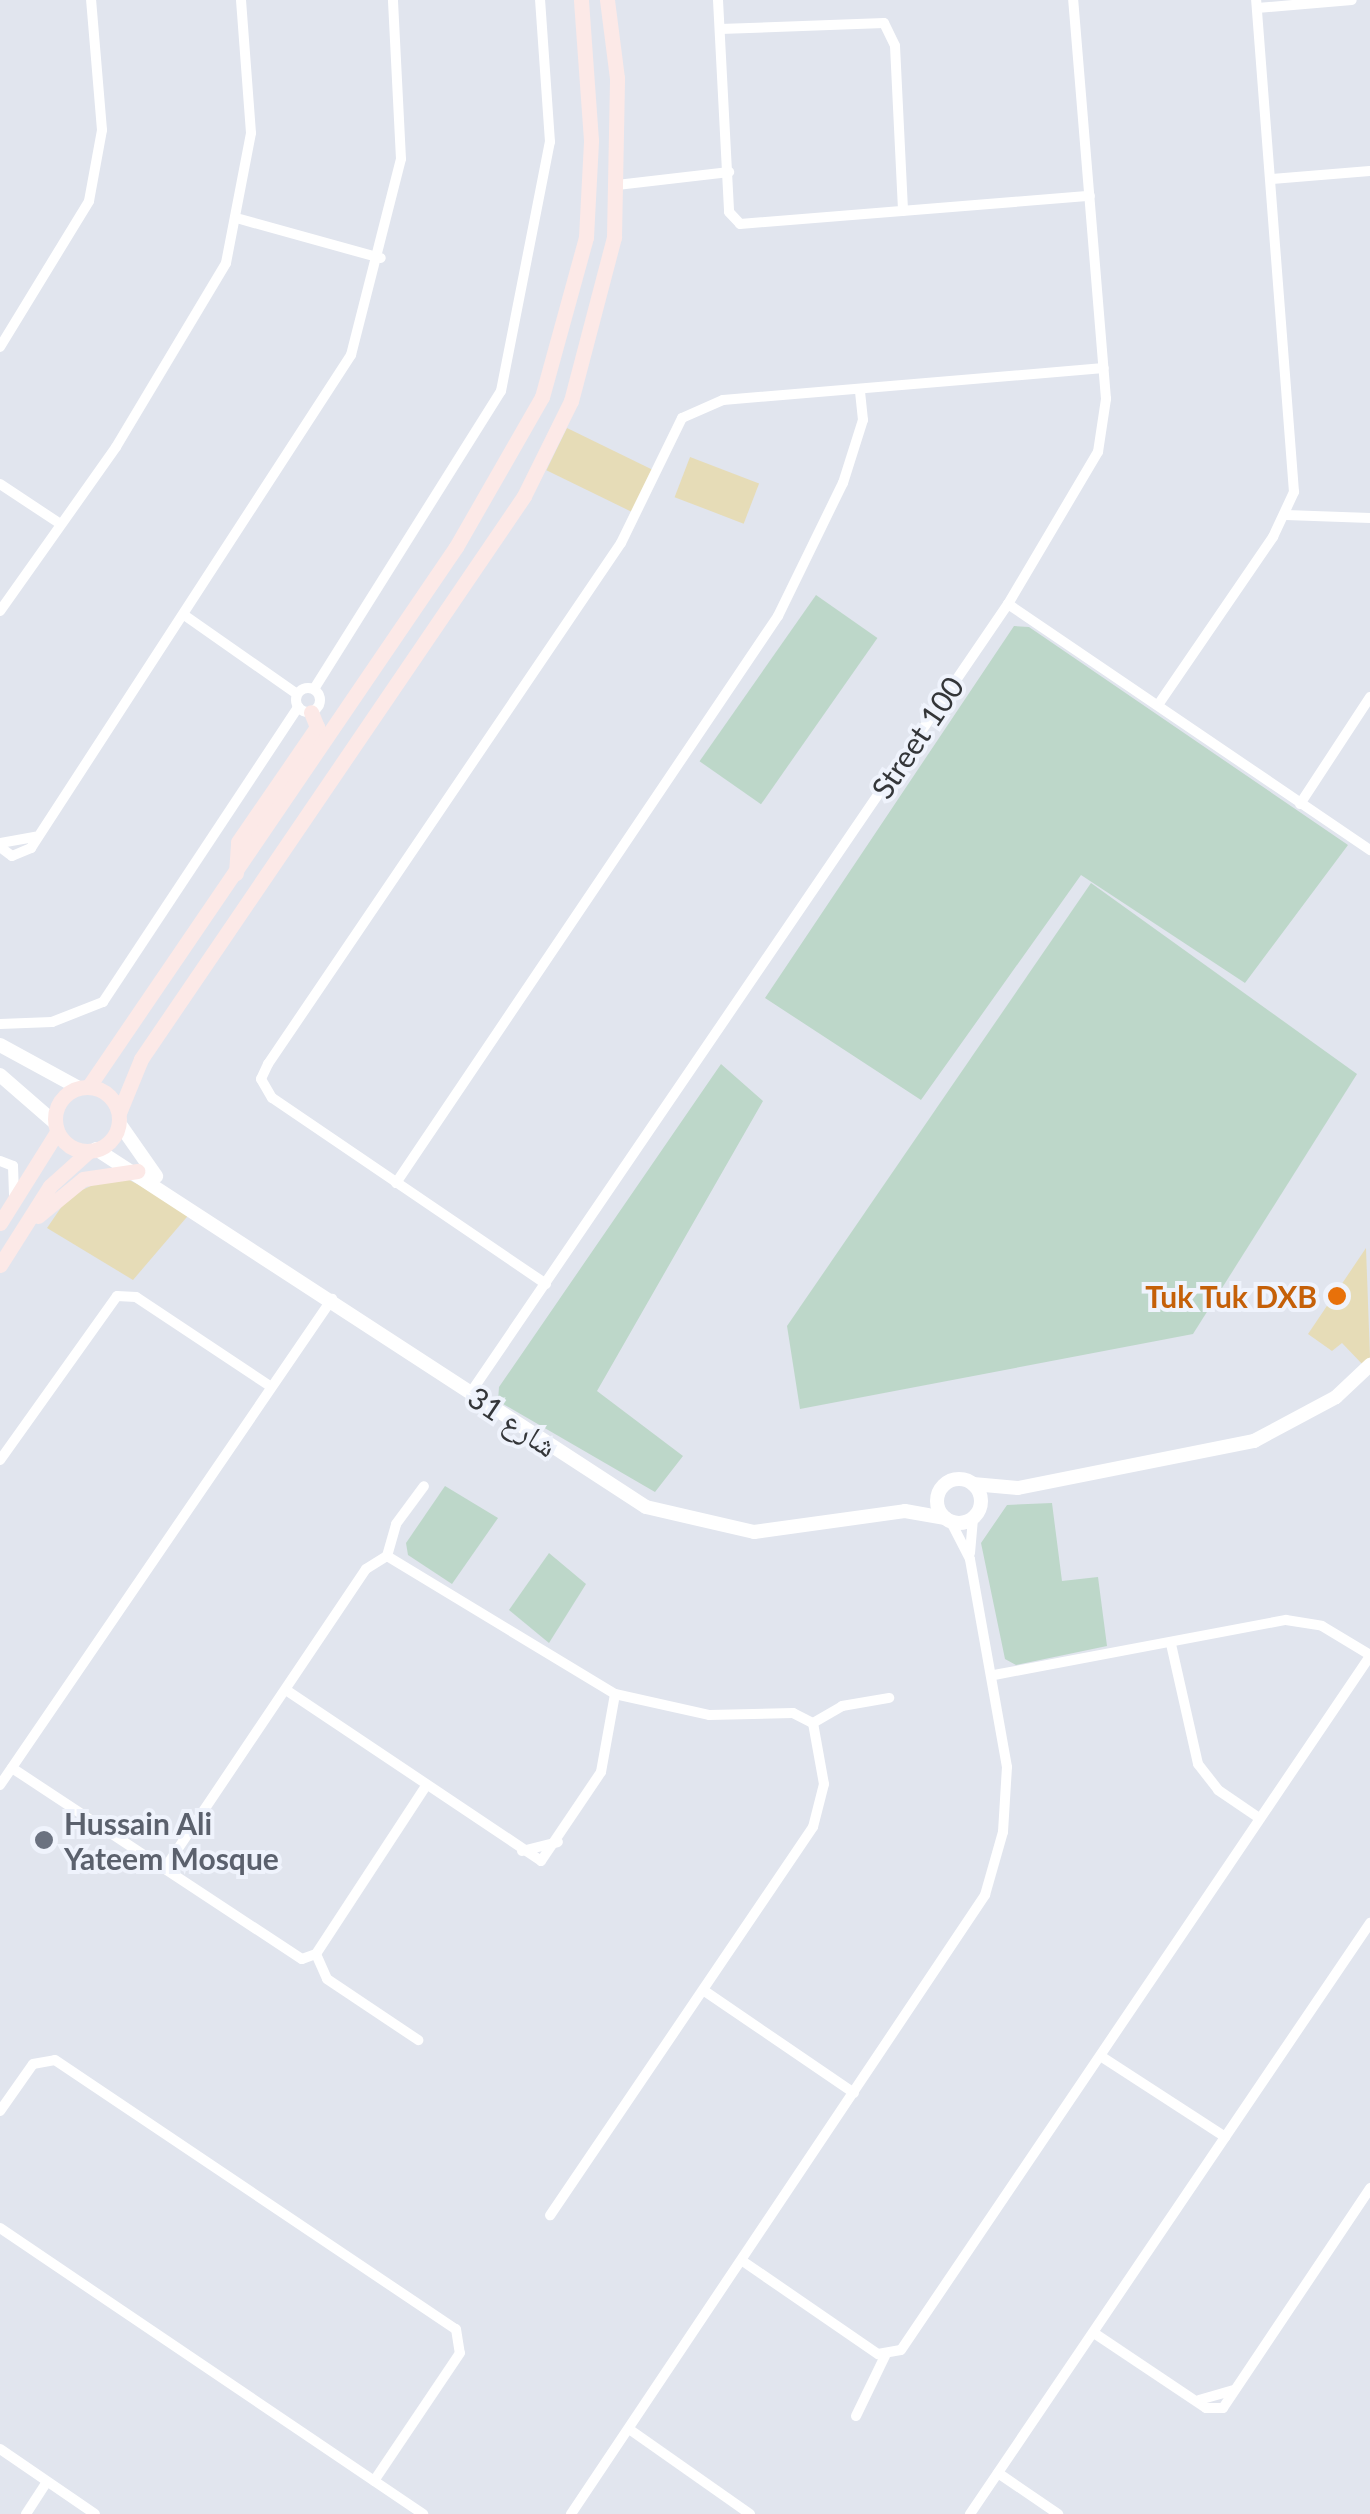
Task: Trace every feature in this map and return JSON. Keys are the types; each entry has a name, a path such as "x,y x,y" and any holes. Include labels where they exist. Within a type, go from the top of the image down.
{"main road":[{"path":"0,1222 56,1127 60,1100 83,1087 236,874 494,488 542,398 588,221 581,0"},
{"path":"0,1265 50,1186 93,1150 119,1118 142,1058 532,480 591,348 617,185 607,0"},
{"path":"236,874 231,856 317,728 305,710"},
{"path":"83,1087 119,1118"},
{"path":"56,1127 93,1150"},
{"path":"28,1225 83,1178 136,1171"}],"street":[{"path":"0,347 90,201 102,130 92,0"},
{"path":"0,611 194,326 240,219 251,133 242,0"},
{"path":"0,845 20,855 36,836 187,617 327,400 381,258 401,159 393,0"},
{"path":"297,694 314,689 501,391 550,142 540,0"},
{"path":"718,0 729,212 740,224 1090,196"},
{"name":"Street 100","path":"471,1392 1008,604 1098,452 1104,368 1072,0"},
{"path":"1158,705 1286,515 1295,444 1257,4 1352,0"},
{"path":"720,29 884,22 894,46 903,210"},
{"path":"1272,179 1370,171"},
{"path":"617,185 729,172"},
{"path":"240,219 381,258"},
{"path":"546,1284 266,1094 268,1064 621,543 682,418 708,402 1104,368"},
{"path":"396,1183 778,616 843,482 863,420 860,390"},
{"path":"0,484 59,523"},
{"path":"1286,515 1370,518"},
{"path":"1008,604 1370,850"},
{"path":"187,617 297,694 305,710"},
{"path":"0,1024 52,1022 103,1002 305,710 320,701 314,689"},
{"path":"1300,804 1370,697"},
{"path":"0,1045 83,1087"},
{"path":"0,1076 56,1127"},
{"name":"شارع 31","path":"119,1118 163,1184"},
{"name":"شارع 31","path":"93,1150 163,1184 614,1490 681,1521 754,1532 905,1511 948,1520"},
{"path":"0,1162 15,1174 14,1203"},
{"path":"0,1460 116,1296 136,1297 270,1386"},
{"path":"0,1786 333,1298"},
{"path":"571,2514 970,1924 995,1864 1007,1767 994,1675 970,1558 948,1520 939,1490 974,1484 1018,1488 1254,1442 1324,1405 1370,1366"},
{"path":"970,1558 976,1516 974,1484"},
{"path":"165,1868 366,1569 387,1556 396,1524 424,1486"},
{"path":"948,1520 976,1516 1018,1488"},
{"name":"شارع 31","path":"905,1511 939,1490"},
{"path":"387,1556 615,1694 709,1715 792,1713 813,1723"},
{"path":"856,2416 885,2356 902,2350 1370,1655 1304,1621 994,1675"},
{"path":"1172,1644 1198,1764 1218,1790 1259,1818"},
{"path":"286,1690 541,1861 558,1842 601,1772 615,1694"},
{"path":"813,1723 842,1706 889,1698"},
{"path":"550,2216 706,1992 813,1828 824,1784 813,1723"},
{"path":"12,1768 295,1958 316,1954 426,1786"},
{"path":"970,2514 1224,2137 1368,1932"},
{"path":"316,1954 327,1980 418,2040"},
{"path":"706,1992 854,2093"},
{"path":"1102,2056 1224,2137"},
{"path":"0,2111 33,2064 55,2060 456,2328 460,2352 374,2481"},
{"path":"1094,2333 1218,2410 1370,2188"},
{"path":"0,2228 423,2514"},
{"path":"744,2262 885,2356"},
{"path":"629,2429 750,2514"},
{"path":"0,2450 95,2514"},
{"path":"998,2473 1058,2514"},
{"path":"26,2514 48,2482"}],"green space":[{"path":"816,595 877,638 761,804 700,761"},
{"path":"1014,626 1029,627 1348,845 1245,983 1081,875 921,1100 765,998"},
{"path":"1091,883 1357,1074 1193,1334 800,1409 787,1326"},
{"path":"721,1064 763,1101 597,1391 683,1456 655,1492 498,1401 499,1387"},
{"path":"445,1486 498,1518 452,1584 408,1555 406,1543"},
{"path":"1052,1503 1062,1581 1098,1577 1107,1646 1016,1665 1005,1659 981,1543 1007,1505"},
{"path":"549,1553 586,1584 549,1643 509,1610"}],"sand":[{"path":"567,428 655,471 634,513 546,470"},
{"path":"690,457 759,484 744,524 675,497"},
{"path":"117,1174 192,1211 133,1280 47,1228 69,1196"},
{"path":"1366,1248 1370,1357 1364,1366 1342,1343 1332,1351 1308,1334"}],"place":[{"name":"Tuk Tuk DXB","path":"1337,1296"},
{"name":"Hussain Ali Yateem Mosque","path":"44,1840"}]}
